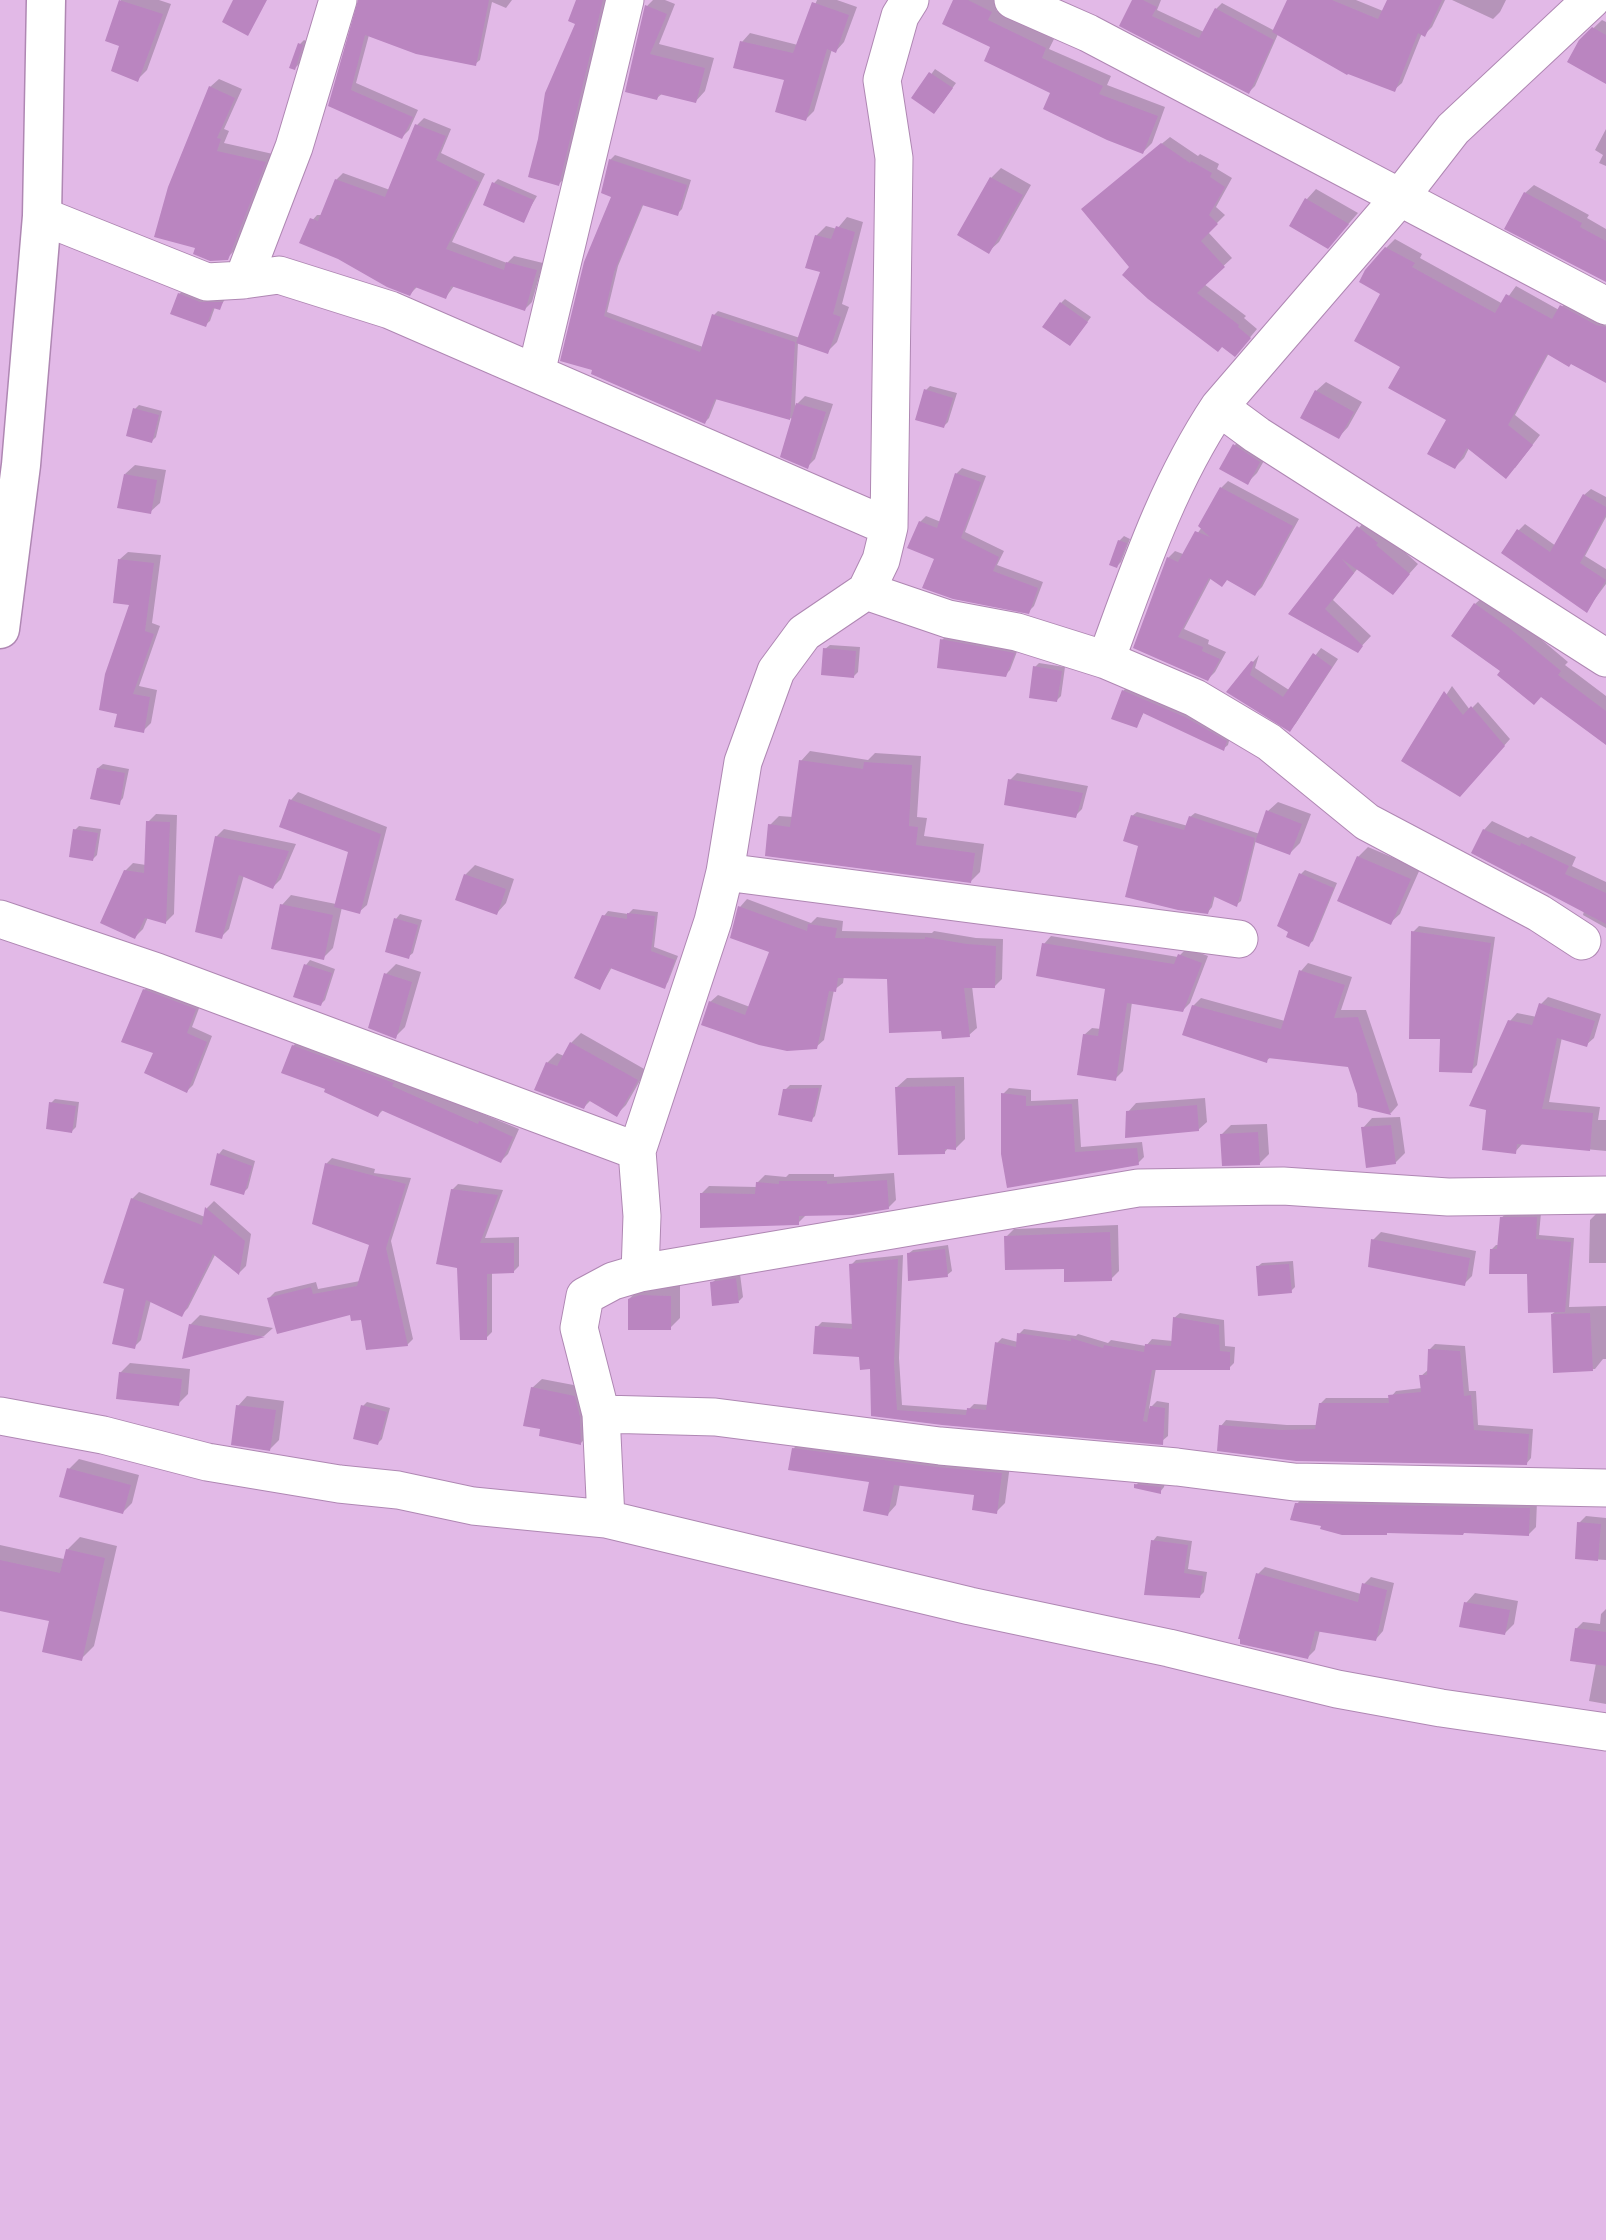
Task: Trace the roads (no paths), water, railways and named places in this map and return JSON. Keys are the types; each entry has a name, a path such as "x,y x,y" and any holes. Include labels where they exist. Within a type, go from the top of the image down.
{"main road":[{"path":"0,629 11,465 42,216 46,0"}],"street":[{"path":"243,280 294,147 338,0"},
{"path":"536,373 625,0"},
{"path":"640,1273 642,1216 637,1151 713,921 725,872 743,762 776,671 804,633 866,591 881,560 889,527 894,158 882,80 900,16 910,0"},
{"path":"1013,0 1088,33 1606,306"},
{"path":"1106,660 1152,535 1194,444 1219,407 1401,196 1453,129 1591,0"},
{"path":"42,216 207,282 279,275 390,310 889,527"},
{"path":"1219,407 1257,435 1606,658"},
{"path":"866,591 948,619 1017,632 1106,660 1195,698 1269,742 1367,822 1539,913 1581,941"},
{"path":"725,872 1239,939"},
{"path":"0,919 157,972 637,1151"},
{"path":"606,1519 601,1414 579,1328 584,1296 613,1281 640,1273 1138,1188 1283,1186 1448,1197 1606,1195"},
{"path":"601,1414 715,1416 940,1446 1177,1467 1294,1482 1606,1488"},
{"path":"0,1416 103,1435 207,1462 338,1484 398,1490 473,1506 606,1519 970,1606 1168,1648 1337,1689 1441,1708 1606,1732"}]}
